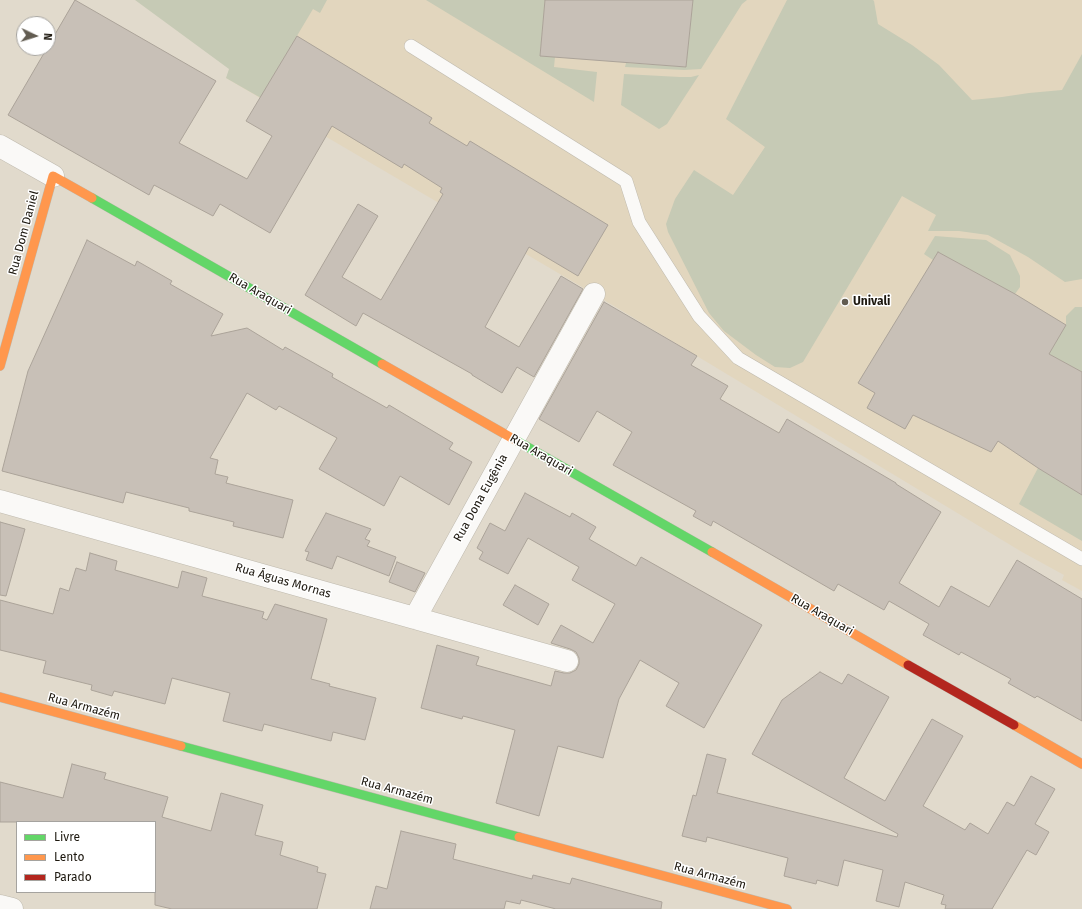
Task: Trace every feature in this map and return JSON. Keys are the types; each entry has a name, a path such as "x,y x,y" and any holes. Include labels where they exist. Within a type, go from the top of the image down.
{"street":[{"name":"Rua Araquari","path":"0,146 1082,764"},
{"name":"Rua Dom Daniel","path":"0,366 3,340 53,176"},
{"name":"Rua Dona Eugênia","path":"415,618 594,294"},
{"name":"Rua Águas Mornas","path":"0,501 567,661"},
{"name":"Rua Armazém","path":"0,697 787,909"},
{"path":"0,906 12,909"}],"lane":[{"path":"411,46 626,181 638,222 699,316 738,358 1082,559"}],"shaded area":[{"name":"Univali","path":"282,0 1082,0 1082,591 1062,580 1064,575 1022,552 594,294 226,78"}],"green space":[{"path":"135,0 327,0 320,13 313,9 267,86 301,121 226,78 229,69"},
{"path":"426,0 545,0 540,56 555,57 554,67 597,72 594,102"},
{"path":"693,0 747,0 742,4 701,69 684,70 625,67 626,63 686,67"},
{"path":"787,0 873,0 878,24 912,45 939,65 972,100 1062,90 1082,54 1082,279 1065,282 1028,257 988,235 959,231 928,231 936,215 902,196 803,362 790,368 775,367 724,331 709,313 668,232 666,224 675,199 694,170 733,195 765,147 726,119"},
{"path":"624,74 680,77 699,75 667,124 659,129 621,105"},
{"path":"935,236 986,240 1010,255 1020,276 1020,287 1015,294 938,252 933,260 924,254"},
{"path":"1075,307 1082,307 1082,372 1049,354 1066,325 1066,316"},
{"path":"1038,468 1082,495 1082,541 1019,504"}],"building":[{"path":"75,0 216,81 179,143 247,179 272,136 246,121 297,36 432,118 429,123 467,146 470,141 608,225 578,276 529,247 485,327 519,347 561,276 583,289 534,377 517,367 502,393 472,374 363,313 356,326 305,295 358,204 378,216 342,277 381,300 443,194 440,192 442,188 404,164 402,168 332,126 270,233 220,204 213,216 154,185 149,195 8,115 42,56 56,56 56,33"},
{"path":"545,0 693,0 686,67 540,56"},
{"path":"87,240 135,266 137,261 172,281 170,284 223,314 211,336 247,328 283,350 285,347 333,374 332,377 387,408 389,405 453,443 449,449 472,462 449,505 400,476 384,506 319,469 337,438 279,406 276,410 247,393 210,458 218,460 215,474 228,477 226,483 293,500 283,538 233,526 234,522 189,511 189,508 126,492 123,503 2,471 28,371"},
{"path":"938,252 1015,294 1066,325 1049,354 1082,372 1082,495 998,441 991,452 913,415 905,429 867,408 875,393 858,383"},
{"path":"604,302 697,356 691,365 728,386 720,399 779,433 787,419 896,483 941,512 899,583 939,607 951,586 989,607 1017,560 1082,599 1082,721 1037,696 1035,698 1008,683 1011,679 961,652 959,655 923,635 929,624 889,601 884,610 838,584 834,591 713,521 711,526 693,516 696,511 613,465 632,432 597,411 579,442 539,419"},
{"path":"525,493 570,517 572,513 596,527 589,539 636,566 641,557 762,625 704,728 666,706 679,683 640,660 619,699 603,758 558,746 539,816 496,803 515,730 463,716 462,719 421,708 437,645 479,657 476,665 551,686 555,671 570,673 576,670 579,664 579,658 576,652 551,643 561,625 593,643 615,604 572,580 579,567 528,538 508,574 479,559 483,552 477,548 490,523 505,531"},
{"path":"326,513 371,529 365,539 370,541 367,546 396,557 389,576 337,556 332,569 306,560 309,552 305,551"},
{"path":"0,522 25,529 6,596 0,595"},
{"path":"90,553 117,561 115,570 178,588 182,571 207,578 202,596 264,612 262,618 267,620 275,604 327,619 311,679 330,684 329,686 376,698 365,740 333,732 331,741 264,724 262,731 223,721 230,693 172,678 165,704 114,691 112,696 91,690 92,685 43,673 46,661 0,650 0,600 53,614 60,588 69,591 76,568 86,571"},
{"path":"397,562 425,573 415,592 389,582"},
{"path":"515,585 549,604 538,625 503,605"},
{"path":"820,672 842,684 848,674 889,697 844,778 885,801 932,719 963,736 923,806 965,830 970,823 988,834 1007,802 1014,806 1031,776 1055,789 1035,824 1049,832 1036,855 1027,850 992,909 945,909 946,905 941,904 944,895 905,882 899,907 876,901 883,870 844,860 838,886 817,880 816,884 784,876 788,858 707,837 706,842 682,836 693,795 696,796 707,754 726,759 717,793 897,837 898,834 752,754 782,700"},
{"path":"72,764 106,773 104,779 168,797 162,817 211,831 221,793 263,805 255,835 283,842 280,855 318,867 317,872 326,874 317,909 172,909 155,905 156,821 0,822 0,782 63,798"},
{"path":"401,831 456,844 453,859 532,879 533,875 570,884 572,878 662,902 661,909 556,909 521,900 520,904 506,901 504,909 370,909 376,886 387,889"}],"traffic: fast":[{"path":"92,198 382,364"},
{"path":"517,441 712,552"},
{"path":"181,746 519,837"}],"traffic: slow":[{"path":"0,366 53,176 92,198"},
{"path":"382,364 517,441"},
{"path":"712,552 908,665"},
{"path":"0,697 181,746"},
{"path":"1014,725 1082,764"},
{"path":"519,837 787,909"}],"traffic: jam":[{"path":"908,665 1014,725"}],"place":[{"name":"Univali","path":"845,302"}]}
